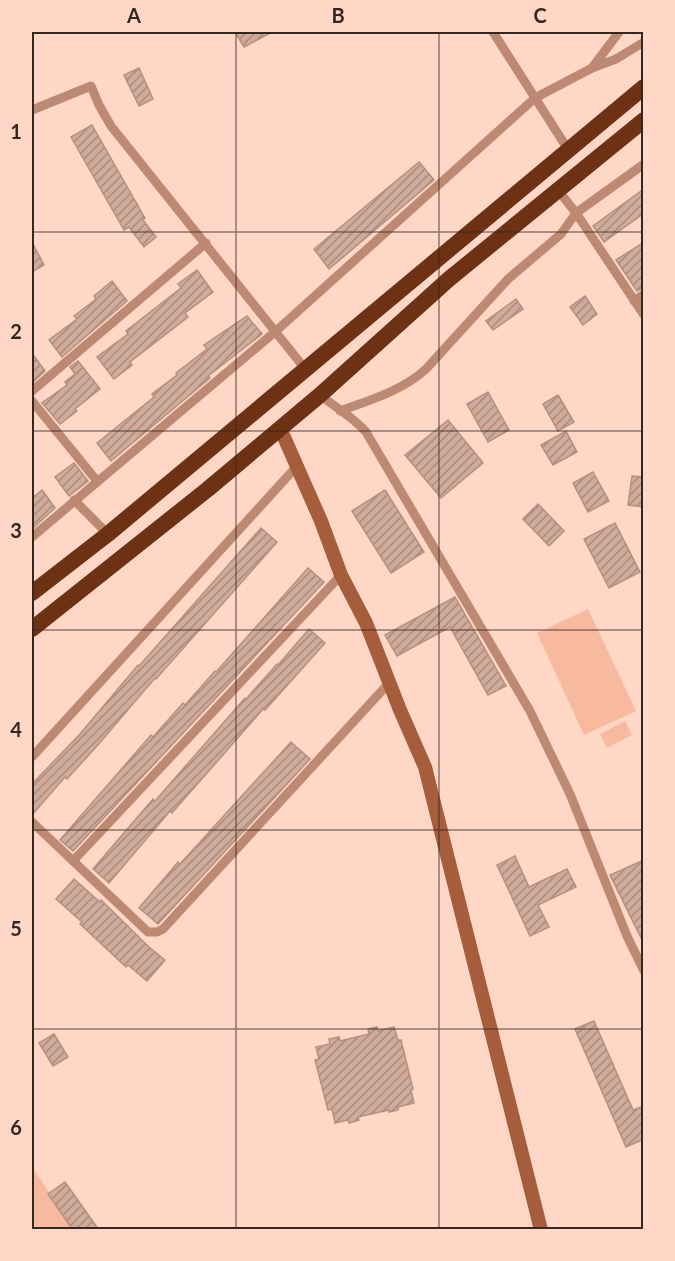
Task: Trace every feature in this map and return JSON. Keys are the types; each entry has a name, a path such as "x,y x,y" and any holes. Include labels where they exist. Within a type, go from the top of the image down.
{"highway":[{"path":"32,593 108,534 644,87"},
{"path":"32,629 208,489 320,394 449,279 644,120"}],"street":[{"path":"493,32 569,151"},
{"path":"592,68 619,32"},
{"path":"32,537 276,331 535,98 592,68 616,59 644,42"},
{"path":"32,110 91,86 111,126 306,370"},
{"path":"340,411 412,382 508,279 561,234 576,213 644,164"},
{"path":"557,189 576,213 644,315"},
{"path":"32,391 206,243"},
{"path":"634,302 644,294"},
{"path":"320,394 340,411 355,419 366,432 530,711 570,794 627,936 644,971"},
{"path":"32,401 97,481"},
{"path":"280,428 298,465 341,575 366,623 425,767 541,1230"},
{"path":"32,757 298,465"},
{"path":"74,500 108,534"},
{"path":"73,861 341,575"},
{"path":"32,822 148,932 157,932 163,929 389,683"}],"shaded area":[{"path":"588,609 636,711 584,735 537,633"},
{"path":"625,721 632,735 607,748 600,734"},
{"path":"32,1167 74,1229 32,1229"}],"building":[{"path":"235,32 272,32 244,47"},
{"path":"139,68 153,99 139,106 124,75"},
{"path":"92,125 145,218 143,220 156,237 144,247 129,227 124,230 71,137"},
{"path":"419,162 434,180 329,269 314,249"},
{"path":"644,189 644,213 604,242 593,226"},
{"path":"32,242 44,265 32,272"},
{"path":"644,242 644,287 637,291 616,260"},
{"path":"197,270 213,292 185,313 188,317 130,362 132,365 114,379 97,357 128,334 126,331 181,288 178,284"},
{"path":"112,281 127,301 62,357 49,340 77,319 74,316 96,299 94,296"},
{"path":"585,296 597,314 583,325 570,307"},
{"path":"516,299 523,309 493,330 486,321"},
{"path":"247,316 262,334 208,376 210,378 111,461 97,443 154,397 152,394 207,349 204,345"},
{"path":"32,353 45,371 32,383"},
{"path":"78,361 100,389 60,424 42,403 67,385 65,382 75,374 70,367"},
{"path":"488,392 509,430 488,442 467,404"},
{"path":"558,395 574,422 558,431 543,404"},
{"path":"448,420 483,463 441,498 405,455"},
{"path":"566,431 577,452 553,465 541,445"},
{"path":"74,463 88,481 69,496 55,477"},
{"path":"593,472 609,501 588,512 573,483"},
{"path":"632,476 644,477 644,507 628,505"},
{"path":"42,490 55,508 32,529 32,498"},
{"path":"385,490 424,552 391,573 352,511"},
{"path":"538,504 564,531 549,546 523,519"},
{"path":"615,523 640,572 609,588 584,539"},
{"path":"261,528 277,542 97,746 67,779 65,777 32,815 32,784 80,734 138,665"},
{"path":"308,568 324,582 73,851 60,840 151,735 153,737 183,703 185,705"},
{"path":"455,597 506,686 488,695 450,627 397,656 385,635"},
{"path":"309,629 325,643 265,710 263,709 172,813 170,811 109,883 93,869 153,799 155,801"},
{"path":"291,742 310,759 158,924 139,908 178,862 180,864"},
{"path":"515,856 529,887 567,869 576,887 538,905 549,927 530,936 497,865"},
{"path":"644,860 644,944 610,875"},
{"path":"74,879 100,902 101,900 165,960 147,981 128,965 126,967 56,899"},
{"path":"594,1021 633,1110 644,1106 644,1139 626,1147 575,1029"},
{"path":"377,1027 378,1031 394,1027 398,1040 401,1040 413,1089 411,1090 414,1103 398,1107 398,1110 358,1117 359,1120 349,1123 348,1120 335,1123 332,1109 328,1110 315,1060 319,1059 316,1047 330,1044 329,1039 339,1037 340,1041 369,1034 368,1029"},
{"path":"54,1034 68,1057 53,1066 39,1043"},
{"path":"65,1182 99,1230 73,1230 48,1194"}]}
